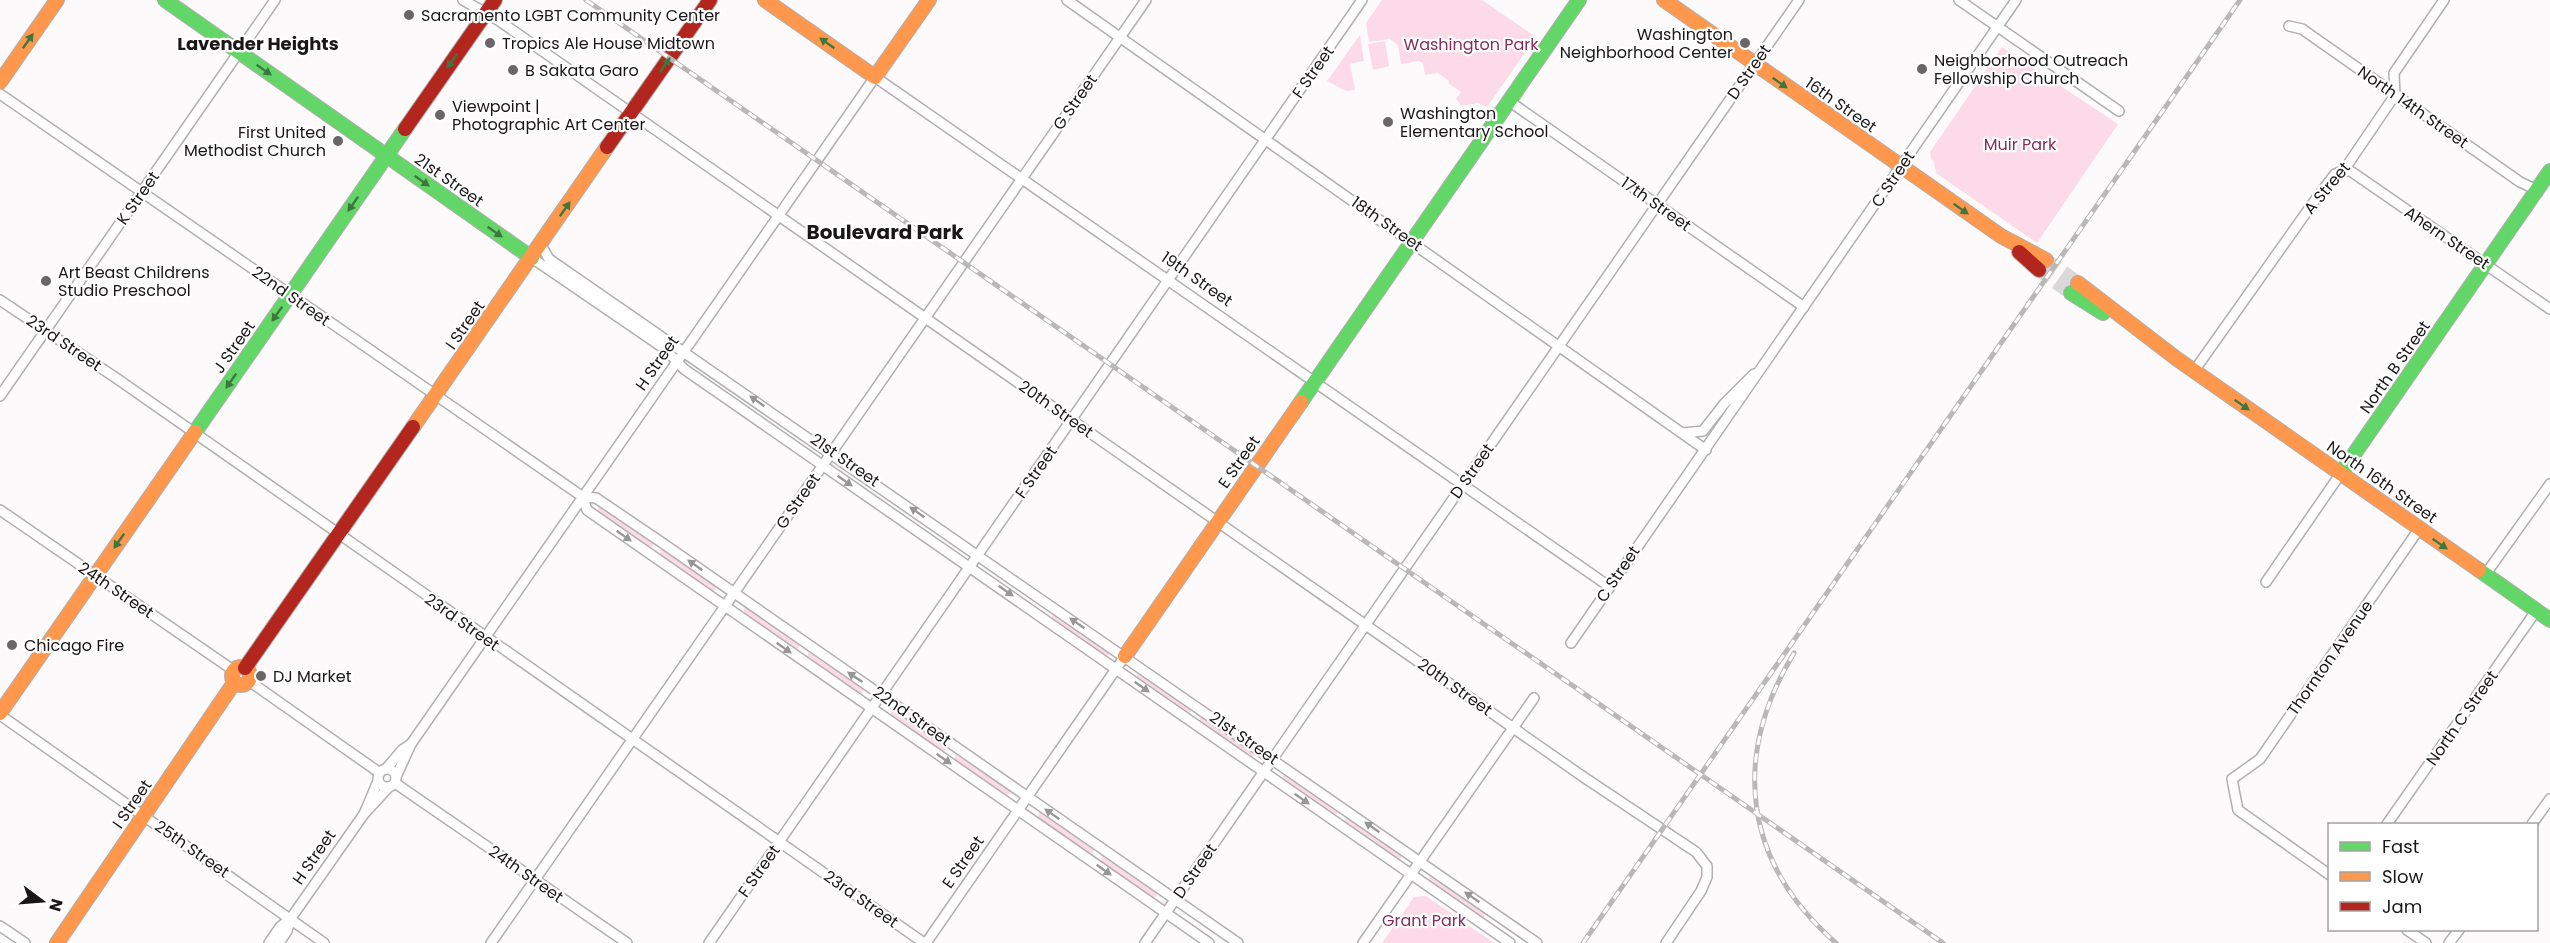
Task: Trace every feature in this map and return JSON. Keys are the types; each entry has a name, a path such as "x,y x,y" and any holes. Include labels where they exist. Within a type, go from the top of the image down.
{"main road":[{"path":"0,82 57,0"},
{"name":"21st Street","path":"165,0 532,258"},
{"name":"J Street","path":"0,714 495,0"},
{"name":"I Street","path":"57,943 710,0"},
{"name":"19th Street","path":"765,0 875,77"},
{"name":"H Street","path":"875,77 929,0"},
{"name":"E Street","path":"1125,656 1579,0"},
{"name":"16th Street","path":"1664,0 2042,265"},
{"name":"North B Street","path":"2341,473 2550,171"},
{"path":"2074,288 2194,371"},
{"name":"North 16th Street","path":"2194,371 2550,620"}],"street":[{"name":"K Street","path":"0,396 275,0"},
{"name":"20th Street","path":"463,0 486,13 631,113 1647,821 1696,852 1707,866 1707,877 1701,891 1666,943"},
{"name":"18th Street","path":"1067,0 1706,450"},
{"name":"G Street","path":"491,943 1146,0"},
{"name":"F Street","path":"709,943 1362,0"},
{"name":"D Street","path":"1144,943 1799,0"},
{"path":"1959,0 2119,111"},
{"name":"C Street","path":"1571,643 2016,0"},
{"name":"A Street","path":"2194,371 2318,196 2335,174 2344,170 2395,95 2394,73 2444,0"},
{"name":"North 14th Street","path":"2289,26 2302,29 2520,182 2537,190"},
{"name":"19th Street","path":"875,77 1610,586"},
{"name":"H Street","path":"279,943 291,918 364,814 394,782 411,744 875,77"},
{"name":"22nd Street","path":"0,94 583,497 596,498 734,592 1238,943"},
{"name":"17th Street","path":"1509,101 1804,307"},
{"name":"Ahern Street","path":"2344,170 2352,172 2550,309"},
{"name":"21st Street","path":"541,245 549,259 831,452 1537,943"},
{"name":"21st Street","path":"532,258 664,350 677,363 822,465 1510,943"},
{"name":"23rd Street","path":"0,300 925,943"},
{"name":"C Street","path":"1680,433 1703,431 1724,404 1769,359"},
{"name":"North B Street","path":"2266,582 2341,473"},
{"path":"2485,575 2550,484"},
{"name":"22nd Street","path":"583,497 586,510 1209,943"},
{"name":"24th Street","path":"0,510 382,774"},
{"name":"Thornton Avenue","path":"2328,874 2238,810 2232,779 2260,759 2419,528"},
{"name":"North C Street","path":"2388,823 2536,611"},
{"name":"E Street","path":"925,943 1125,656"},
{"path":"1363,943 1534,698"},
{"name":"25th Street","path":"0,714 324,943"},
{"name":"H Street","path":"364,814 382,774 402,750 411,744"},
{"path":"394,772 394,782 384,787 382,774 394,772"},
{"name":"24th Street","path":"394,782 627,943"},
{"path":"2533,823 2550,799"},
{"path":"1483,925 1492,912"},
{"name":"H Street","path":"269,943 280,927 291,918"},
{"path":"0,926 25,943"},
{"path":"2408,931 2426,943"},
{"path":"2449,943 2458,931"}],"green space":[{"name":"Washington Park","path":"1382,0 1482,0 1536,37 1487,107 1478,103 1462,106 1456,99 1461,92 1438,73 1425,75 1423,64 1420,61 1401,64 1398,45 1390,39 1369,42 1366,23"},
{"path":"1360,35 1364,61 1350,64 1355,90 1346,91 1327,81"},
{"path":"1385,41 1389,66 1373,70 1368,44"},
{"name":"Muir Park","path":"2002,47 2118,124 2037,243 1936,173 1934,161 1931,159 1930,152"},
{"path":"598,506 653,542 653,546 649,547 598,512"},
{"path":"660,550 665,550 716,586 716,590 712,591 660,555"},
{"path":"744,607 799,644 799,648 795,649 744,614"},
{"path":"1055,614 1109,651 1109,655 1105,656 1053,620 1052,616"},
{"path":"808,652 863,688 863,692 859,694 808,658"},
{"path":"1138,672 1191,708 1191,712 1187,713 1136,677"},
{"path":"891,710 946,746 946,750 942,751 891,716"},
{"path":"1201,716 1255,753 1254,756 1250,757 1199,721"},
{"path":"955,754 1010,790 1010,794 1006,796 955,760"},
{"path":"1286,774 1338,810 1337,814 1333,815 1282,780 1283,775"},
{"path":"1039,812 1093,848 1094,852 1089,854 1038,818"},
{"path":"1349,818 1400,853 1401,858 1396,859 1345,824 1345,819"},
{"path":"1102,856 1156,892 1157,896 1152,898 1101,862"},
{"path":"1433,876 1485,912 1484,917 1480,917 1430,882 1429,878"},
{"name":"Grant Park","path":"1426,896 1494,943 1382,943 1414,897"}],"tunnel":[{"path":"2046,260 2078,283"},
{"path":"2039,270 2071,293"}],"railway":[{"path":"586,0 1943,943"},
{"path":"1583,943 2240,0"},
{"path":"1794,653 1774,692 1761,731 1755,769 1756,807 1765,843 1781,878 1805,912 1836,943"}],"traffic: fast":[{"path":"165,0 532,258"},
{"path":"1301,402 1579,0"},
{"path":"195,432 405,129"},
{"path":"2341,473 2550,171"},
{"path":"2071,293 2103,313"},
{"path":"2479,570 2550,620"}],"traffic: slow":[{"path":"0,82 57,0"},
{"path":"765,0 875,77 929,0"},
{"path":"1664,0 2001,236 2046,260"},
{"path":"413,427 607,147"},
{"path":"2078,283 2177,359 2479,570"},
{"path":"1125,656 1301,402"},
{"path":"0,713 195,432"},
{"path":"237,667 245,667 250,672 250,676 248,683 237,685 232,680 232,672 237,667"},
{"path":"57,943 234,683"}],"traffic: jam":[{"path":"405,129 495,0"},
{"path":"607,147 710,0"},
{"path":"2019,252 2039,270"},
{"path":"245,668 413,427"}],"place":[{"name":"Sacramento LGBT Community Center","path":"409,15"},
{"name":"Tropics Ale House Midtown","path":"490,43"},
{"name":"Washington Neighborhood Center","path":"1745,43"},
{"name":"Neighborhood Outreach Fellowship Church","path":"1922,69"},
{"name":"B Sakata Garo","path":"513,70"},
{"name":"Viewpoint | Photographic Art Center","path":"440,115"},
{"name":"Washington Elementary School","path":"1388,122"},
{"name":"First United Methodist Church","path":"338,141"},
{"name":"Art Beast Childrens Studio Preschool","path":"46,281"},
{"name":"Chicago Fire","path":"12,645"},
{"name":"DJ Market","path":"261,676"}],"district":[{"name":"Lavender Heights","path":"258,43"},
{"name":"Boulevard Park","path":"885,232"}]}
